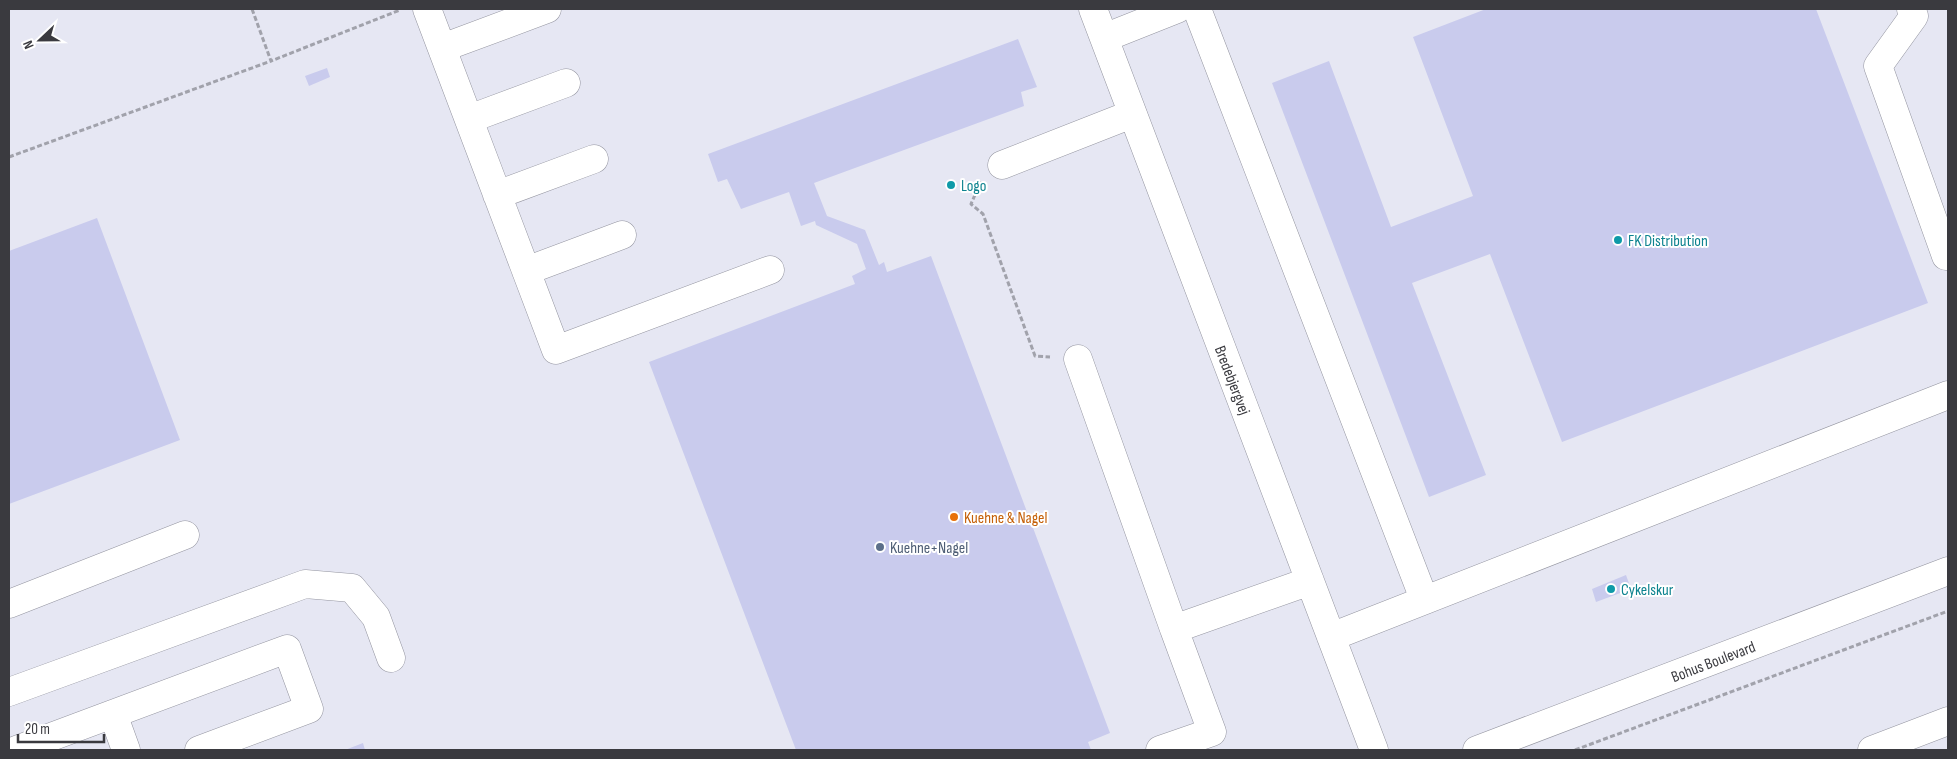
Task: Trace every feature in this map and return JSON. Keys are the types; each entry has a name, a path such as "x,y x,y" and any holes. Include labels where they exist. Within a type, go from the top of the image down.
{"street":[{"path":"427,9 556,350 770,270"},
{"path":"442,48 547,9"},
{"name":"Bredebjergvej","path":"1093,9 1374,750"},
{"path":"1104,38 1177,9"},
{"path":"1197,9 1424,599"},
{"path":"1911,9 1914,16 1878,66 1946,256"},
{"path":"469,120 566,83"},
{"path":"1002,165 1132,114"},
{"path":"497,195 594,159"},
{"path":"526,271 622,235"},
{"path":"1078,359 1212,732 1160,750"},
{"path":"1331,637 1948,395"},
{"path":"9,604 185,535"},
{"name":"Bohus Boulevard","path":"1477,750 1948,571"},
{"path":"1174,629 1310,581"},
{"path":"9,692 305,584 352,588 376,617 391,658"},
{"path":"16,750 287,649 309,709 199,750"},
{"path":"113,714 126,750"},
{"path":"1872,750 1948,721"}],"path":[{"path":"252,9 271,60"},
{"path":"9,157 403,9"},
{"path":"1002,165 985,173 971,204 983,214 1035,356 1078,359"},
{"path":"1576,750 1948,611"}],"building":[{"name":"FK Distribution","path":"1486,9 1816,9 1928,303 1562,442 1490,254 1412,283 1486,475 1429,497 1272,83 1329,61 1391,227 1473,196 1413,37"},
{"name":"Kuehne+Nagel","path":"1018,39 1037,87 1021,92 1024,106 814,183 827,216 865,230 879,265 884,262 887,272 931,256 1110,733 1088,742 1091,750 796,750 649,362 855,284 852,276 866,269 857,244 816,225 815,221 801,226 789,192 741,209 727,179 718,182 708,154"},
{"path":"327,68 330,77 309,86 305,76"},
{"path":"97,218 180,440 9,504 9,251"},
{"name":"Cykelskur","path":"1626,575 1631,589 1596,602 1592,589"},
{"path":"363,743 365,750 345,750"}],"place":[{"name":"Logo","path":"951,185"},
{"name":"FK Distribution","path":"1618,240"},
{"name":"Kuehne & Nagel","path":"954,517"},
{"name":"Kuehne+Nagel","path":"880,547"},
{"name":"Cykelskur","path":"1611,589"}]}
